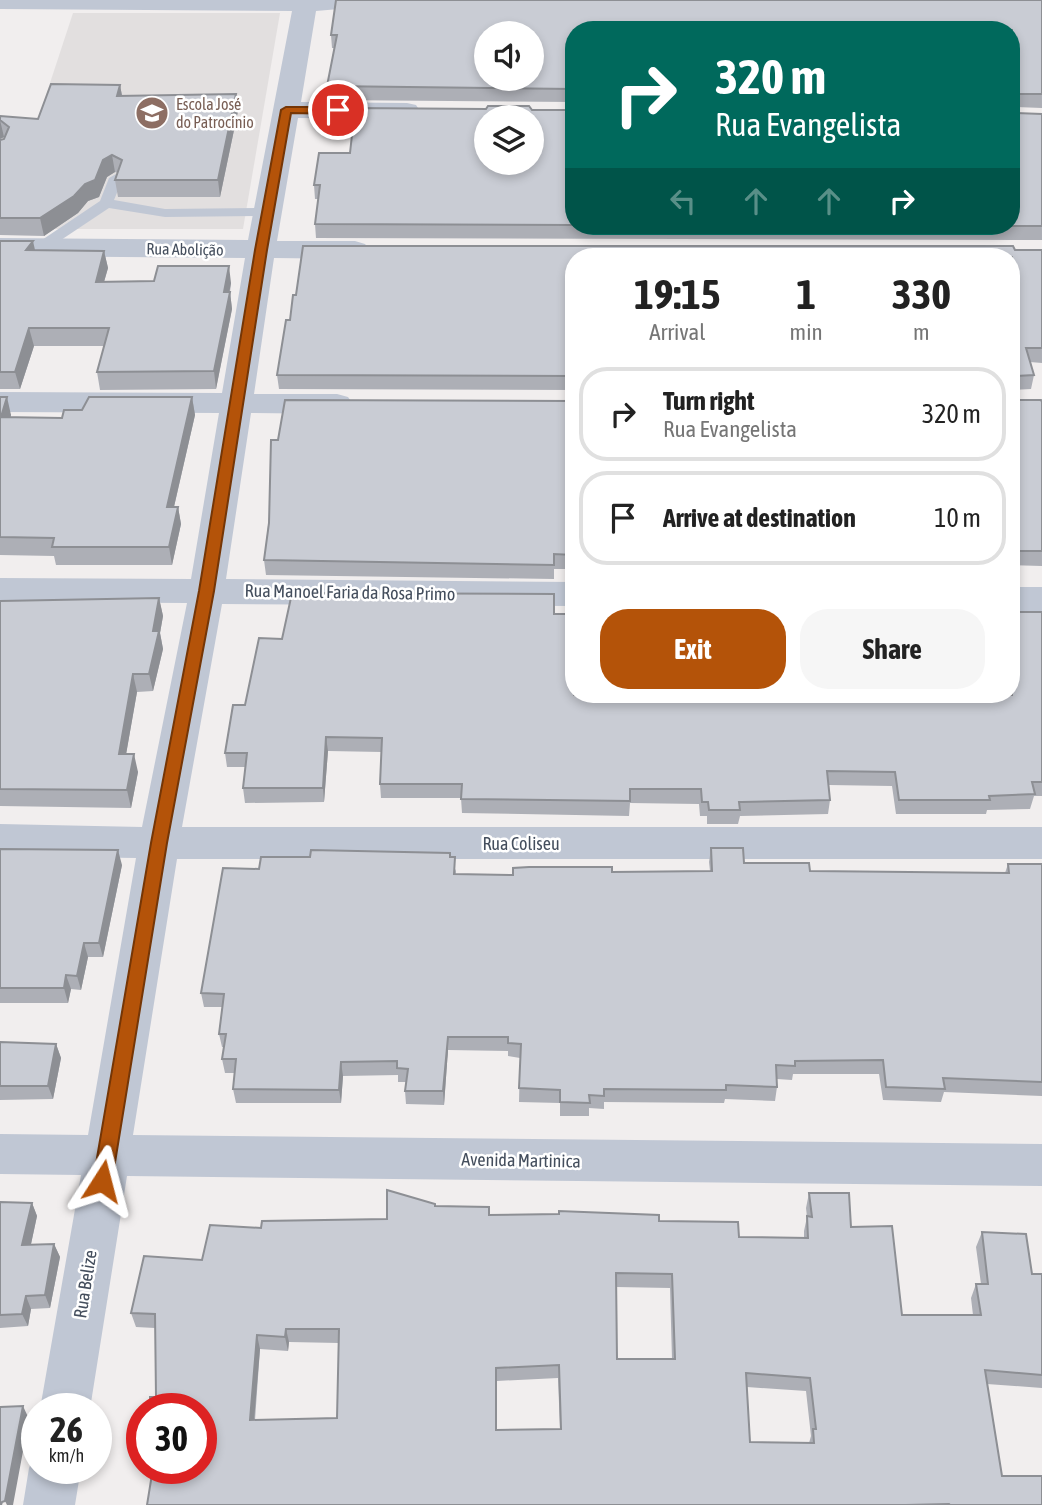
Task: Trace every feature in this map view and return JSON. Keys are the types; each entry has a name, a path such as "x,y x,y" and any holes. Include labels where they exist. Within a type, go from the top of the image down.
{"street":[{"path":"0,2 360,4"},
{"name":"Rua Belize","path":"68,1393 159,843 207,591 267,212 306,2"},
{"path":"286,110 437,111"},
{"name":"Rua Abolição","path":"0,247 386,250"},
{"path":"0,402 371,404"},
{"name":"Rua Manoel Faria da Rosa Primo","path":"0,590 565,594"},
{"path":"1020,599 1042,599"},
{"name":"Rua Coliseu","path":"0,840 159,843 1042,843"},
{"name":"Avenida Martinica","path":"0,1154 1042,1165"},
{"path":"49,1505 52,1484"}],"lane":[{"path":"41,247 106,203 116,178"},
{"path":"106,203 165,213 267,212"}],"shaded area":[{"name":"Escola José do Patrocínio","path":"73,13 280,13 243,229 2,229"}],"building":[{"path":"336,0 1042,0 1042,94 1020,94 1020,21 565,21 565,89 544,89 544,21 474,21 474,88 327,86 337,35 331,35"},
{"path":"51,84 120,85 117,96 236,94 218,180 115,180 122,160 112,155 103,160 95,180 85,184 74,196 40,218 0,218 0,140 4,139 9,127 0,120 0,116 38,119"},
{"path":"355,108 474,109 474,175 544,175 544,110 565,110 565,225 315,224 320,185 314,185 319,153 350,153"},
{"path":"1020,113 1042,114 1042,226 1020,226"},
{"path":"0,241 33,241 26,250 104,251 96,282 154,281 158,266 229,266 224,292 230,292 214,371 97,372 109,328 29,328 15,372 0,372"},
{"path":"303,246 1014,248 565,248 565,376 277,375 286,320 290,320 293,295 296,295"},
{"path":"1020,250 1042,250 1042,348 1026,348 1034,375 1020,376"},
{"path":"0,397 7,397 1,417 62,418 64,410 82,410 89,397 192,397 167,507 178,507 169,547 52,547 54,538 0,537"},
{"path":"285,400 565,401 565,555 554,554 554,565 264,560 269,523 271,440 278,440"},
{"path":"1020,400 1042,402 1042,551 1020,551"},
{"path":"292,593 554,594 554,614 565,614 565,703 1020,703 1020,612 1042,612 1042,782 1032,782 1035,794 989,796 990,800 899,800 895,772 827,771 830,800 739,802 740,810 709,810 708,802 702,802 701,789 630,789 630,801 461,799 462,784 380,784 382,738 326,737 323,788 243,788 247,753 225,753 233,705 245,705 259,638 282,639"},
{"path":"159,598 153,631 159,631 149,674 133,674 119,754 134,754 127,790 0,789 0,601"},
{"path":"711,848 743,848 744,863 809,863 810,871 1009,873 1008,864 1042,864 1042,1082 943,1078 945,1089 886,1087 883,1060 795,1061 795,1066 776,1065 777,1087 726,1085 726,1090 604,1089 604,1096 589,1095 590,1103 560,1102 560,1090 519,1088 521,1044 508,1043 508,1037 448,1037 443,1091 405,1091 408,1069 397,1068 397,1061 341,1062 339,1090 233,1089 236,1059 222,1059 226,1034 219,1034 224,994 201,993 223,868 259,869 261,857 310,857 311,850 450,853 450,857 455,857 454,874 513,875 513,868 529,867 612,867 612,872 712,871"},
{"path":"0,849 118,850 99,943 84,943 77,976 66,975 64,988 0,988"},
{"path":"0,1042 56,1044 48,1086 0,1086"},
{"path":"387,1190 435,1206 489,1207 489,1215 559,1214 559,1211 659,1215 659,1221 738,1222 739,1237 808,1238 807,1216 812,1217 809,1193 849,1193 851,1227 892,1226 902,1315 981,1315 976,1284 988,1284 982,1232 1026,1234 1032,1274 1042,1274 1042,1375 985,1370 1002,1476 1042,1476 1042,1505 147,1505 150,1484 217,1484 217,1393 156,1393 155,1314 131,1313 144,1256 202,1260 210,1225 261,1228 262,1221 387,1219","holes":["616,1273 672,1274 675,1359 617,1359","286,1329 339,1329 337,1418 250,1420 257,1335 285,1337","559,1365 561,1429 496,1430 496,1368","746,1373 810,1378 816,1429 813,1429 814,1443 750,1442"]},
{"path":"0,1202 32,1203 22,1245 54,1244 45,1295 26,1296 22,1314 0,1315"},
{"path":"21,1406 5,1501 1,1505 0,1505 0,1407"}],"place":[{"name":"Escola José do Patrocínio","path":"152,113"}],"route":[{"path":"102,1181 159,843 207,591 235,404 286,110 338,110"}]}
